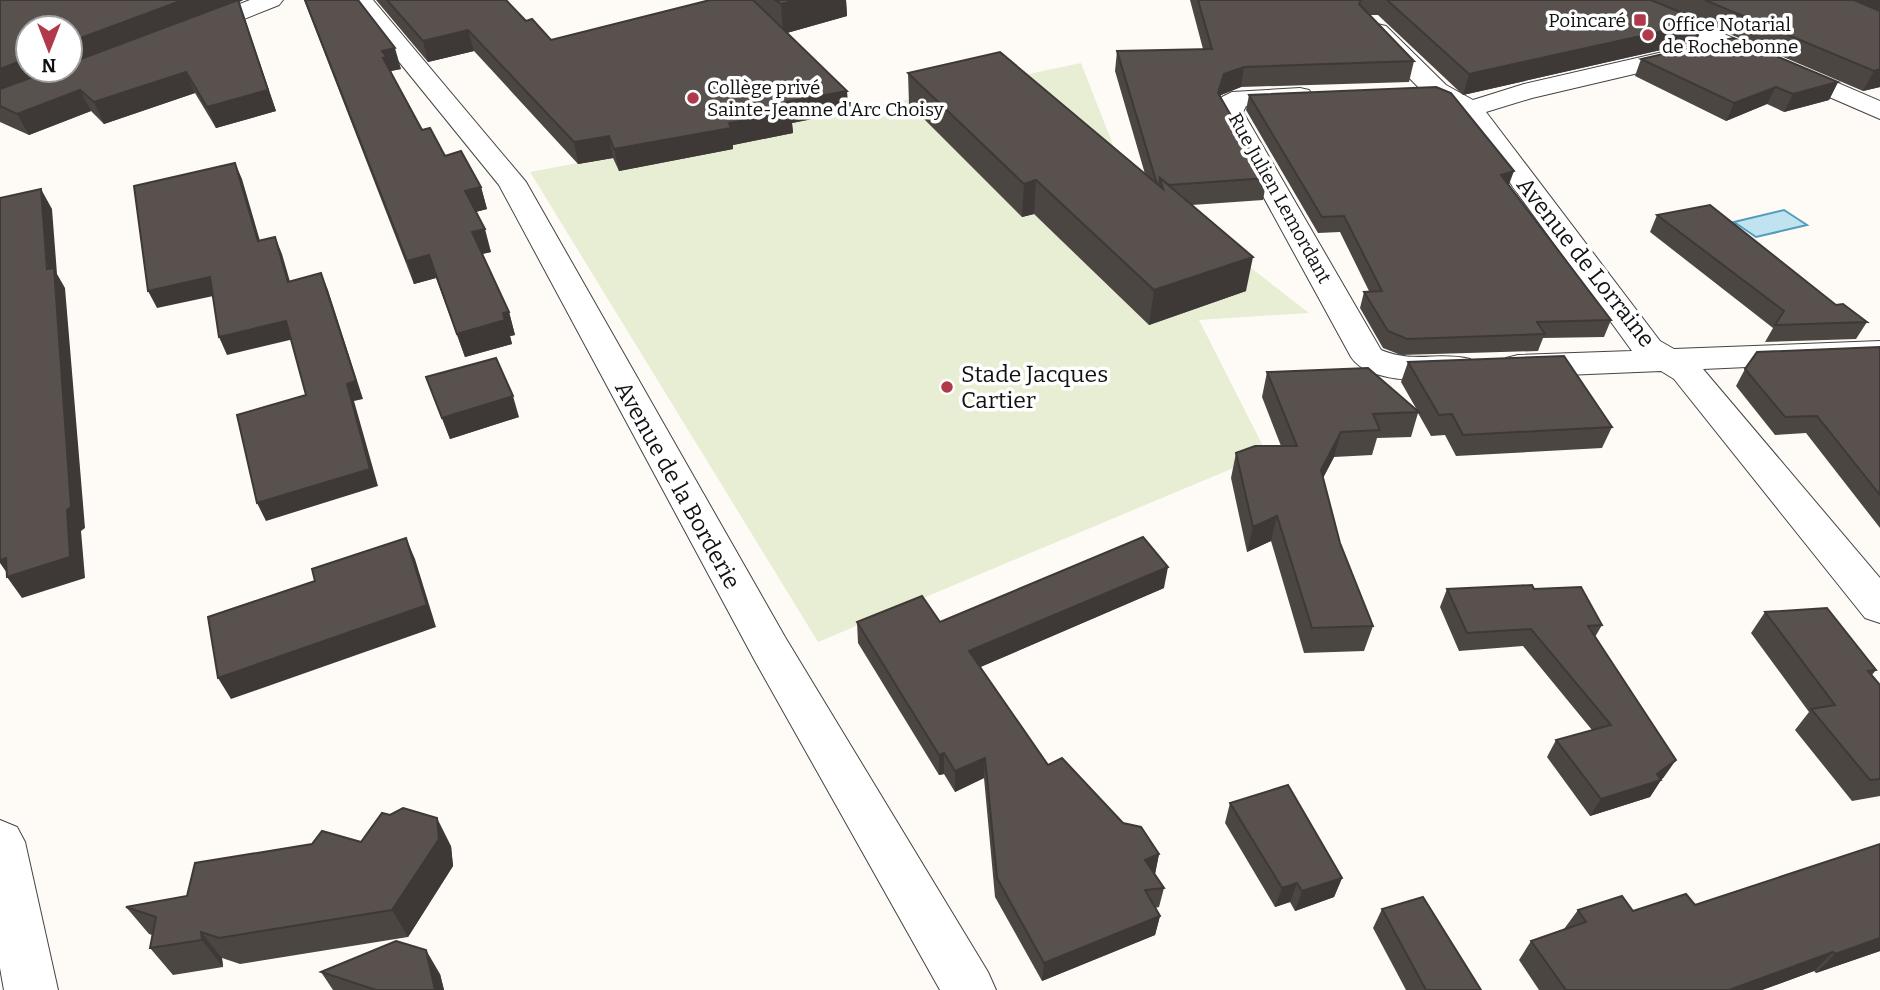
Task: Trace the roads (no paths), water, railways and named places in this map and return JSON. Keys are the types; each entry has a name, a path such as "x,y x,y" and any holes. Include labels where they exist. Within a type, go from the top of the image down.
{"street":[{"path":"174,39 271,0"},
{"name":"Avenue de la Borderie","path":"361,0 513,183 771,649 969,990"},
{"path":"1625,0 1880,111"},
{"path":"1368,22 1437,91 1470,109 1524,92 1725,45"},
{"path":"1398,93 1437,91"},
{"name":"Rue Julien Lemordant","path":"1332,95 1241,98 1231,103 1230,112 1368,358 1397,369 1670,361"},
{"name":"Avenue de Lorraine","path":"1470,109 1648,348 1686,371 1880,607"},
{"path":"1670,361 1880,351"},
{"path":"0,842 31,990"}],"water":[{"path":"1784,210 1807,225 1756,237 1734,222"}],"place":[{"name":"Poincaré","path":"1640,20"},
{"name":"Office Notarial de Rochebonne","path":"1648,35"},
{"name":"Collège privé Sainte-Jeanne d'Arc Choisy","path":"693,98"},
{"name":"Stade Jacques Cartier","path":"947,387"}]}
